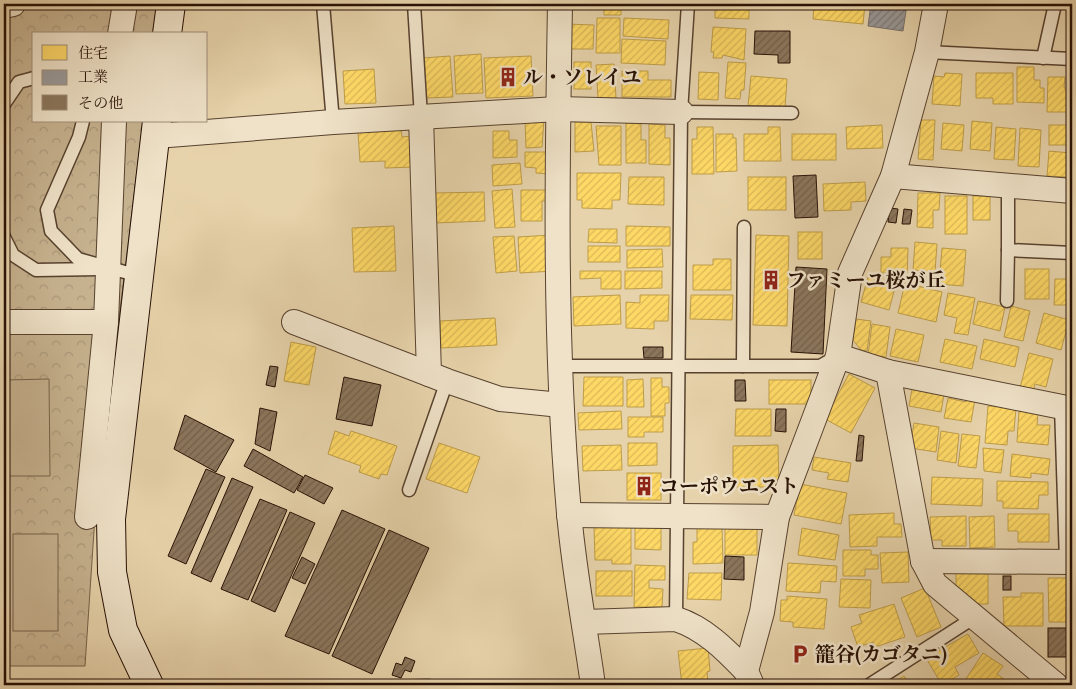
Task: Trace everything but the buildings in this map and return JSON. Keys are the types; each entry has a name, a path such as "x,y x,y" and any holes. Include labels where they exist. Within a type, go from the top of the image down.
{"street":[{"path":"4,6 13,4"},
{"path":"120,32 125,4"},
{"path":"167,32 171,4"},
{"path":"560,4 558,109 561,405 569,515 593,685"},
{"path":"749,678 777,517 838,356 850,273 893,176 927,52 936,4"},
{"path":"149,685 124,630 112,572 111,520 157,129 332,122 558,109 681,112"},
{"path":"421,117 438,378"},
{"path":"87,517 106,322 114,122"},
{"path":"893,176 1072,191"},
{"path":"4,322 106,322"},
{"path":"294,322 438,378 500,399 561,405"},
{"path":"838,356 888,372 1066,407"},
{"path":"888,372 923,561 935,584 1056,685"},
{"path":"569,515 777,517"},
{"path":"923,561 1069,562"},
{"path":"584,622 676,619 690,624 721,645 749,678"}],"lane":[{"path":"323,4 332,122"},
{"path":"414,4 421,117"},
{"path":"676,619 681,112 688,4"},
{"path":"1043,58 1055,4"},
{"path":"927,52 1072,59"},
{"path":"4,104 19,82 32,79"},
{"path":"681,112 792,113"},
{"path":"83,122 75,146 46,210 51,231 78,259 139,276"},
{"path":"1007,301 1008,185"},
{"path":"743,366 744,227"},
{"path":"4,237 13,254 36,270 109,269"},
{"path":"1008,250 1072,253"},
{"path":"560,366 820,366 838,356"},
{"path":"410,490 438,378"},
{"path":"1066,407 1069,562"},
{"path":"869,685 975,617"}],"green space":[{"path":"4,4 157,4 153,32 32,32 32,122 143,122 95,516 85,666 4,666"},
{"path":"49,379 50,476 5,476 5,380"},
{"path":"13,534 58,534 58,631 13,631"},
{"path":"429,679 459,685 381,685 395,680"}],"place":[{"name":"ル・ソレイユ","path":"508,77"},
{"name":"ファミーユ桜が丘","path":"771,280"},
{"name":"コーポウエスト","path":"644,486"},
{"name":"籠谷(カゴタニ)","path":"800,654"}]}
